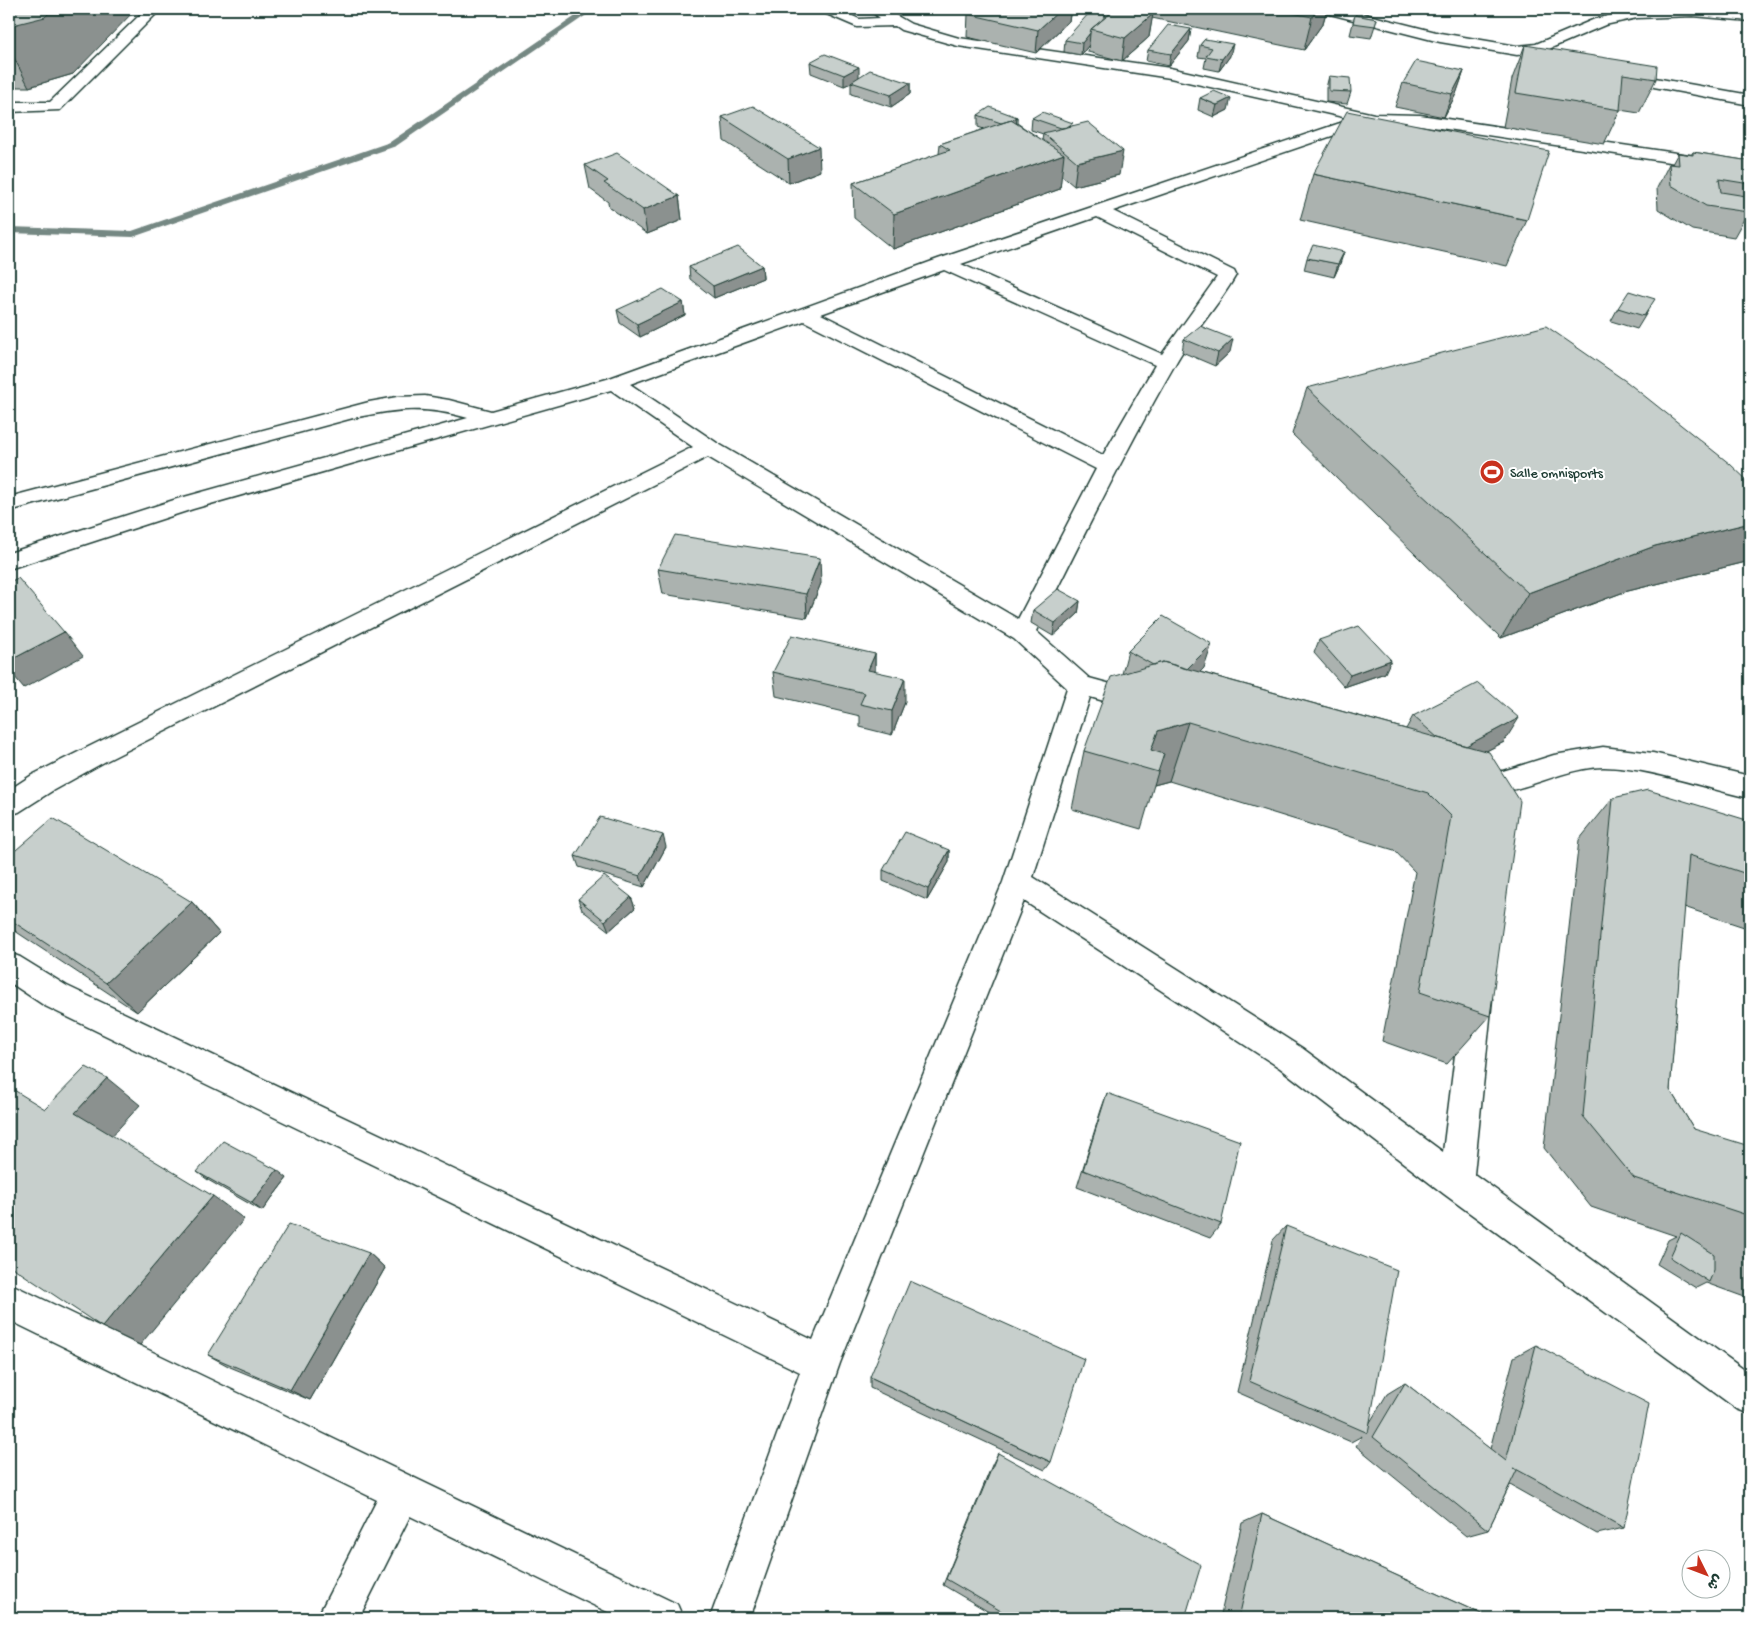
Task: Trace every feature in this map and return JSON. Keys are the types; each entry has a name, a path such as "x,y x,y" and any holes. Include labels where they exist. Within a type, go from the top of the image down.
{"street":[{"path":"9,107 54,108 154,9"},
{"path":"827,9 857,23 897,22"},
{"path":"876,9 897,22 926,34 958,42 1170,73 1372,119"},
{"path":"1327,9 1426,36 1511,51 1546,60"},
{"path":"1511,51 1542,47 1600,22 1644,12 1688,11 1750,17"},
{"path":"1599,73 1750,100"},
{"path":"9,561 186,504 614,383 945,263 1361,121 1399,118 1420,120 1750,169"},
{"path":"1023,633 1108,466 1166,363 1227,275 1100,211"},
{"path":"945,263 1166,363"},
{"path":"805,314 1108,466"},
{"path":"614,383 709,448 1023,633 1081,685 1157,706"},
{"path":"9,504 351,412 378,407 424,402 439,404 491,418"},
{"path":"9,804 42,783 97,754 709,448"},
{"path":"730,1618 822,1363 1017,882 1081,685"},
{"path":"1449,782 1503,782 1554,765 1603,757 1653,763 1750,787"},
{"path":"1499,811 1503,782"},
{"path":"1017,882 1291,1058 1456,1182 1750,1396"},
{"path":"9,966 56,996 822,1363"},
{"path":"1456,1182 1481,967"},
{"path":"9,1301 402,1492 615,1607 663,1618"},
{"path":"337,1618 402,1492"}],"building":[{"path":"9,9 53,9 45,17 9,26"},
{"path":"975,9 1061,9 1038,30 968,14"},
{"path":"1116,9 1131,9 1153,14 1125,38 1091,29"},
{"path":"1273,9 1318,9 1312,17"},
{"path":"1090,12 1106,15 1091,29 1082,43 1065,40"},
{"path":"1355,15 1377,19 1375,26 1353,23"},
{"path":"1168,25 1191,29 1171,54 1148,50"},
{"path":"1205,39 1233,44 1222,59 1206,56 1212,48 1200,45"},
{"path":"1525,45 1657,66 1656,79 1623,74 1620,110 1516,93"},
{"path":"825,54 859,67 844,75 810,62"},
{"path":"1416,61 1464,71 1452,94 1403,83"},
{"path":"870,70 910,83 891,95 851,82"},
{"path":"1329,76 1350,78 1351,92 1329,91"},
{"path":"1214,91 1231,98 1217,105 1200,98"},
{"path":"753,106 819,147 788,159 722,117"},
{"path":"990,107 1017,117 1001,123 978,115"},
{"path":"1347,111 1549,151 1527,220 1313,174"},
{"path":"1042,112 1073,123 1061,128 1032,118"},
{"path":"1011,120 1064,154 894,214 853,183 950,150 940,144"},
{"path":"1088,122 1123,151 1077,162 1043,133"},
{"path":"1693,152 1750,161 1750,184 1719,179 1721,192 1746,196 1748,212 1706,206 1671,185 1669,164 1679,165 1678,153 1693,155"},
{"path":"617,153 679,196 643,210 604,183 608,181 585,165"},
{"path":"1313,245 1344,252 1338,264 1307,258"},
{"path":"738,247 762,266 713,286 689,267"},
{"path":"663,289 683,302 637,324 617,310"},
{"path":"1629,291 1655,299 1644,316 1618,308"},
{"path":"1200,326 1233,339 1218,353 1184,339"},
{"name":"Salle omnisports","path":"1546,326 1627,382 1730,464 1750,483 1750,523 1655,546 1528,593 1307,388"},
{"path":"675,535 820,558 806,594 658,569"},
{"path":"18,578 64,632 9,661 9,582"},
{"path":"1058,589 1080,601 1055,623 1033,610"},
{"path":"1163,616 1212,644 1187,669 1163,662 1153,665 1128,651"},
{"path":"1359,626 1391,660 1350,675 1319,640"},
{"path":"792,635 875,654 868,670 905,678 892,711 860,704 865,693 773,672"},
{"path":"1163,662 1489,752 1520,801 1490,1016 1420,992 1451,816 1428,793 1188,722 1158,731 1151,750 1164,754 1158,772 1084,751 1111,677"},
{"path":"1478,683 1519,718 1466,746 1438,738 1413,716"},
{"path":"1648,790 1750,821 1750,875 1689,855 1670,1090 1694,1129 1746,1145 1747,1166 1750,1167 1750,1216 1634,1178 1583,1116 1613,798"},
{"path":"600,817 663,835 640,876 575,856"},
{"path":"53,818 192,902 106,983 9,919 9,856"},
{"path":"905,832 949,850 928,889 883,870"},
{"path":"604,876 631,897 605,921 578,899"},
{"path":"86,1067 107,1078 75,1113 213,1196 102,1327 9,1265 9,1087 45,1109"},
{"path":"1107,1093 1240,1141 1221,1224 1083,1170"},
{"path":"223,1141 277,1170 252,1203 197,1172"},
{"path":"289,1224 369,1253 290,1390 208,1355"},
{"path":"1286,1226 1397,1270 1368,1433 1249,1381"},
{"path":"1681,1233 1714,1254 1714,1270 1709,1282 1670,1257"},
{"path":"910,1281 1084,1359 1051,1462 870,1377"},
{"path":"1536,1345 1649,1404 1624,1528 1514,1468 1517,1470 1488,1530 1373,1437 1405,1383 1506,1461"},
{"path":"998,1453 1201,1565 1185,1618 1013,1618 946,1579"},
{"path":"1262,1514 1490,1618 1239,1618"}],"waterway":[{"path":"9,230 133,234 393,144 591,9"}],"place":[{"name":"Salle omnisports","path":"1492,472"}]}
